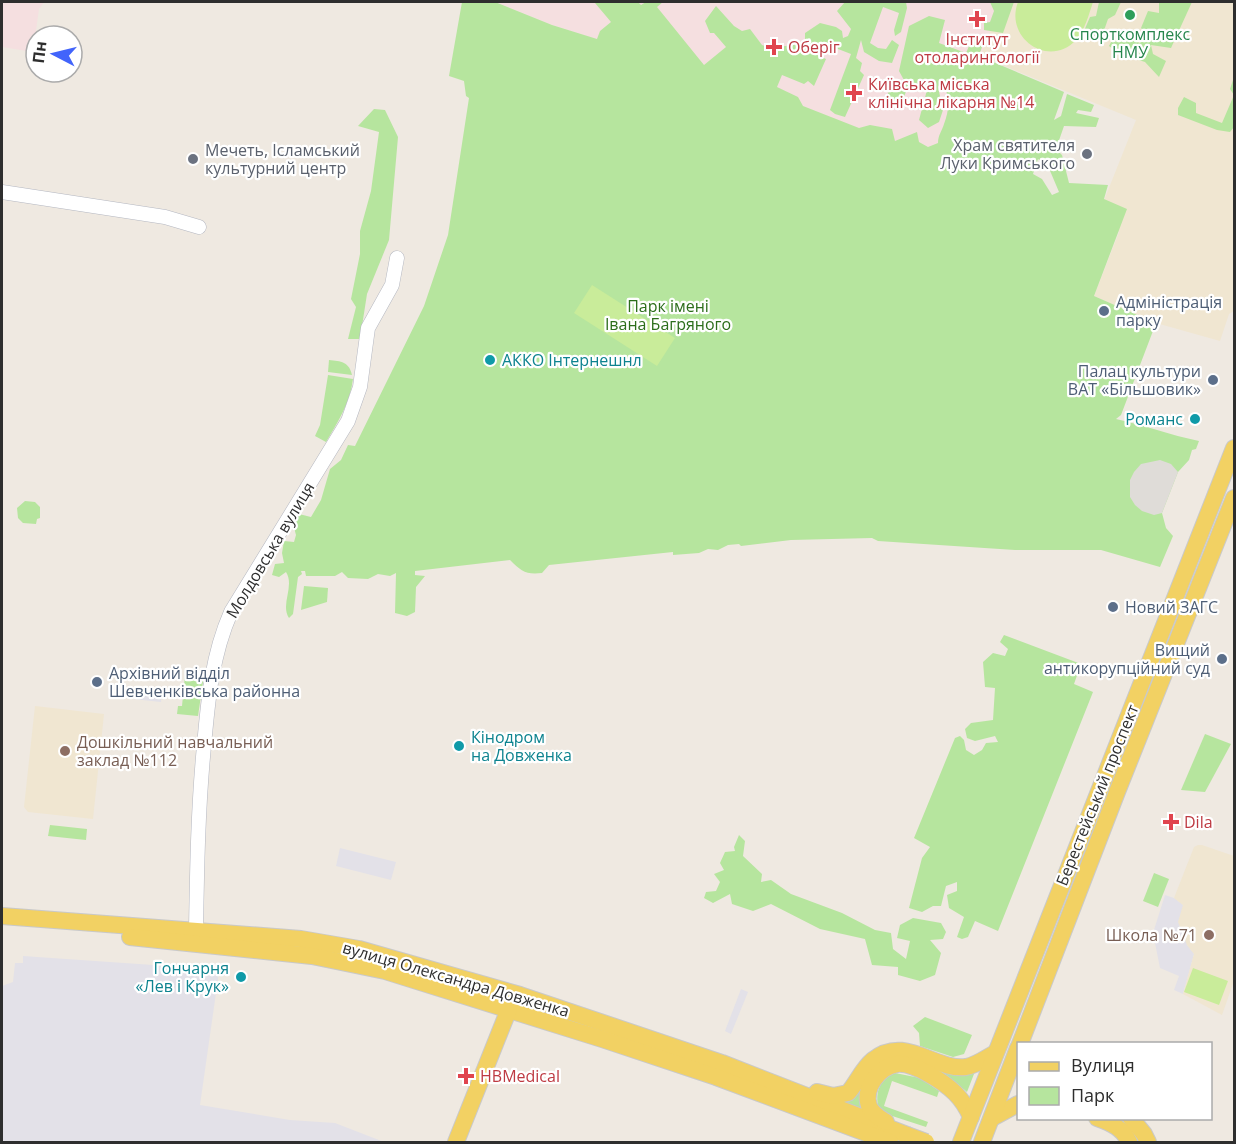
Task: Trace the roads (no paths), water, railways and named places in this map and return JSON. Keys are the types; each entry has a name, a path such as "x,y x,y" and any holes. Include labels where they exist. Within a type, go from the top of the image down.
{"main road":[{"name":"Берестейський проспект","path":"961,1143 1234,448"},
{"name":"Берестейський проспект","path":"1021,1042 1229,526 1234,498"},
{"name":"вулиця Олександра Довженка","path":"2,916 302,939 359,949 520,995 722,1063 788,1097"},
{"name":"вулиця Олександра Довженка","path":"2,927 197,943 336,960 385,971 718,1078 788,1097"},
{"path":"456,1143 509,1009"},
{"path":"1027,1042 1029,1019"},
{"path":"982,1143 1017,1051"},
{"path":"722,1063 764,1072 826,1095 840,1096 848,1093 873,1059 884,1053 916,1052 946,1064 966,1067 996,1053"},
{"path":"907,1135 873,1113 868,1096 871,1085 883,1069 900,1064 908,1065 941,1082 954,1092 971,1117"},
{"path":"788,1097 926,1143"},
{"path":"788,1097 890,1143"},
{"path":"992,1118 1017,1105"},
{"path":"1132,1120 1144,1134 1148,1143"},
{"path":"1105,1121 1120,1130 1129,1143"}],"street":[{"path":"2,192 165,217 199,227"},
{"name":"Молдовська вулиця","path":"196,930 201,770 212,673 219,639 231,612 348,421 360,387 368,328 392,285 397,258"}],"place":[{"name":"Спорткомплекс НМУ","path":"1130,15"},
{"name":"Інститут отоларингології","path":"977,19"},
{"name":"Оберіг","path":"774,47"},
{"name":"Київська міська клінічна лікарня №14","path":"854,93"},
{"name":"Храм святителя Луки Кримського","path":"1087,154"},
{"name":"Мечеть, Ісламський культурний центр","path":"193,159"},
{"name":"Адміністрація парку","path":"1104,311"},
{"name":"АККО Інтернешнл","path":"490,360"},
{"name":"Палац культури ВАТ «Більшовик»","path":"1213,380"},
{"name":"Романс","path":"1195,419"},
{"name":"Новий ЗАГС","path":"1113,607"},
{"name":"Вищий антикорупційний суд","path":"1222,659"},
{"name":"Архівний відділ Шевченківська районна","path":"97,682"},
{"name":"Кінодром на Довженка","path":"459,746"},
{"name":"Дошкільний навчальний заклад №112","path":"65,751"},
{"name":"Dila","path":"1171,822"},
{"name":"Школа №71","path":"1209,935"},
{"name":"Гончарня «Лев і Крук»","path":"241,977"},
{"name":"HBMedical","path":"466,1076"}],"park label":[{"name":"Парк імені Івана Багряного","path":"668,315"}]}
